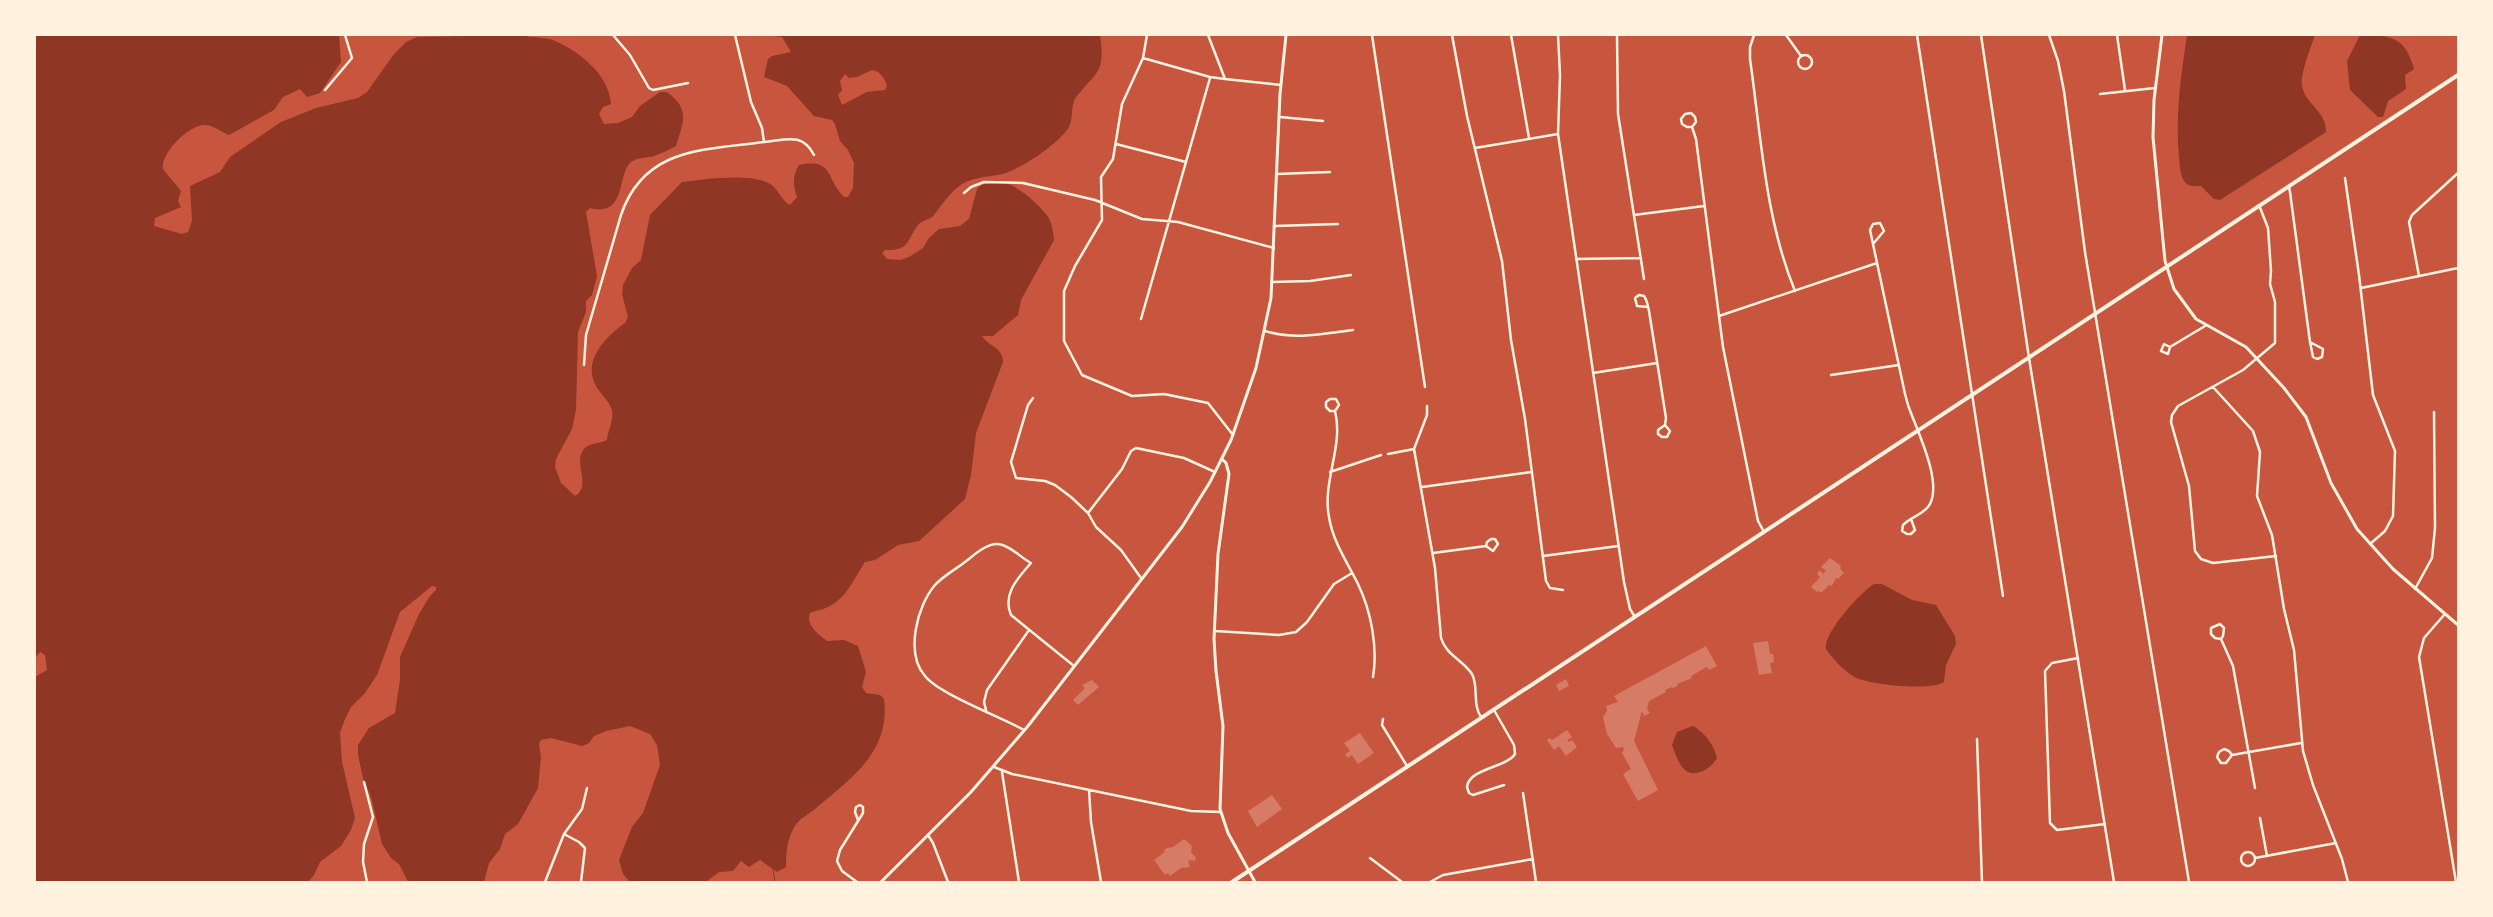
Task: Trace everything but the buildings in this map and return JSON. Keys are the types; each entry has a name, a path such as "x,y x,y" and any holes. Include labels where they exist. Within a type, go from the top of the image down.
{"main road":[{"path":"881,882 994,767 1024,730 1182,527 1222,459 1250,391 1265,331 1272,282 1281,85 1286,35"},
{"path":"2162,35 2155,88 2154,151 2166,266 2174,289 2182,303 2205,326 2240,344 2258,359 2284,388 2306,417 2335,492 2349,517 2370,544 2444,615 2458,625"},
{"path":"1232,882 2458,75"},
{"path":"1222,459 1226,463 1228,474 1219,547 1215,631 1215,664 1223,726 1221,812 1226,829 1255,882"}],"street":[{"path":"325,90 352,58 345,35"},
{"path":"613,35 653,90 688,83"},
{"path":"735,35 751,102 762,128 764,142"},
{"path":"1147,35 1144,58 1122,104 1113,159 1101,177 1102,220 1074,266 1064,291 1064,341 1082,375 1132,396 1164,394 1208,402 1233,435"},
{"path":"1208,35 1225,79"},
{"path":"1372,35 1425,387"},
{"path":"1452,35 1462,94 1502,261 1511,340 1525,419 1546,584 1552,589 1563,590"},
{"path":"1511,35 1529,138"},
{"path":"1558,35 1560,75 1558,134 1618,546 1630,609 1635,617"},
{"path":"1617,35 1618,114 1644,279"},
{"path":"1754,35 1750,47 1750,59 1771,212 1780,251 1795,291"},
{"path":"1786,35 1801,56"},
{"path":"1917,35 2003,596"},
{"path":"1981,35 2029,358 2114,882"},
{"path":"2049,35 2061,76 2096,314 2189,882"},
{"path":"2117,35 2125,90"},
{"path":"1806,54 1811,58 1813,62 1810,68 1804,69 1799,66 1798,61 1801,56 1806,54"},
{"path":"1144,58 1210,77 1281,85"},
{"path":"1141,319 1210,77"},
{"path":"2100,94 2155,88"},
{"path":"1686,113 1692,114 1695,118 1696,122 1692,127 1686,127 1682,122 1682,118 1686,113"},
{"path":"1280,117 1323,122"},
{"path":"1692,127 1698,152 1719,316 1758,521 1764,532"},
{"path":"1474,148 1558,134"},
{"path":"584,365 586,335 621,216 627,199 636,185 658,165 680,155 797,139 807,143 814,155"},
{"path":"1116,144 1186,162"},
{"path":"1277,174 1330,172"},
{"path":"2418,276 2409,230 2411,217 2458,173"},
{"path":"2345,178 2361,288 2374,401 2395,451 2393,516 2388,528 2370,544"},
{"path":"964,194 971,186 1000,181 1052,189 1102,202 1142,219 1169,221 1274,248"},
{"path":"2289,186 2310,342 2313,357 2317,359 2322,357 2323,349 2310,342"},
{"path":"2259,205 2268,228 2270,284 2275,302 2277,335 2273,346 2258,359 2178,406 2171,419 2173,434 2185,465 2189,486 2195,551 2201,559 2210,563 2276,556"},
{"path":"1634,215 1704,206"},
{"path":"1873,244 1884,231 1883,225 1878,223 1870,228 1873,244 1877,263 1899,365 1917,431 1933,474 1935,489 1929,506 1911,519 1902,526 1906,534 1911,534 1915,531 1911,519"},
{"path":"1275,226 1338,224"},
{"path":"1576,259 1641,258"},
{"path":"1719,316 1877,263"},
{"path":"2361,288 2458,268"},
{"path":"1272,282 1310,281 1351,275"},
{"path":"1648,307 1637,306 1634,302 1636,297 1644,296 1648,307 1666,418 1665,425 1670,432 1667,437 1662,437 1658,434 1658,430 1665,425"},
{"path":"2170,347 2164,344 2161,351 2168,354 2170,347 2205,326"},
{"path":"1265,331 1283,336 1302,337 1353,330"},
{"path":"1593,373 1657,363"},
{"path":"1831,375 1899,365"},
{"path":"2212,387 2250,427 2257,441 2261,460 2257,496 2272,535 2296,665 2301,743 2313,785 2336,843 2348,882"},
{"path":"1033,398 1028,405 1011,462 1016,478 1036,479 1055,485 1088,513 1094,524 1121,550 1141,578"},
{"path":"1331,398 1336,399 1339,403 1338,408 1334,411 1330,411 1326,406 1327,401 1331,398"},
{"path":"1427,406 1427,415 1414,449 1433,553 1443,643 1448,652 1473,677 1476,708 1482,719"},
{"path":"1334,411 1338,433 1330,472 1327,505 1329,520 1335,540 1360,588 1371,624 1374,656 1373,677"},
{"path":"2415,588 2432,558 2435,528 2434,412"},
{"path":"1088,513 1122,469 1131,450 1136,448 1184,458 1215,472"},
{"path":"1388,454 1414,449"},
{"path":"1330,472 1381,455"},
{"path":"1422,487 1532,472"},
{"path":"1433,553 1486,546 1493,551 1498,544 1495,540 1491,539 1486,542 1486,546"},
{"path":"1024,730 941,690 925,677 918,665 915,632 923,603 936,584 981,550 1000,545 1031,563 1014,584 1007,603 1011,615 1074,666"},
{"path":"1543,556 1618,546"},
{"path":"1215,631 1279,635 1296,632 1307,622 1321,599 1334,584 1352,573"},
{"path":"2444,615 2424,638 2419,657 2456,882"},
{"path":"2220,624 2223,626 2224,636 2221,639 2215,638 2211,634 2211,628 2214,625 2220,624"},
{"path":"987,711 984,702 987,690 1029,630"},
{"path":"2221,639 2233,666 2255,788"},
{"path":"2078,658 2052,663 2045,670 2050,823 2057,830 2105,824"},
{"path":"1494,710 1514,745 1515,754 1509,760 1471,778 1467,787 1469,794 1473,795 1504,786"},
{"path":"1383,719 1382,725 1408,767"},
{"path":"1977,739 1982,882"},
{"path":"2232,755 2301,743"},
{"path":"2224,749 2232,755 2230,761 2224,764 2219,762 2217,755 2224,749"},
{"path":"994,767 1002,772 1191,811 1221,812"},
{"path":"1002,772 1019,882"},
{"path":"364,782 373,817 364,844 363,862 367,882"},
{"path":"545,882 564,834 582,809 587,788"},
{"path":"1089,790 1091,822 1101,882"},
{"path":"1523,793 1536,882"},
{"path":"856,882 842,871 837,861 840,850 864,811 860,805 856,806 855,812 858,820"},
{"path":"2260,818 2267,856"},
{"path":"564,834 579,842 585,848 581,882"},
{"path":"928,835 948,882"},
{"path":"2255,858 2336,843"},
{"path":"2248,852 2253,853 2255,858 2254,863 2250,866 2244,865 2241,859 2243,854 2248,852"},
{"path":"1370,858 1402,882"},
{"path":"1430,882 1443,875 1533,859"}],"shaded area":[{"path":"35,35 339,35 341,62 320,93 307,97 300,89 283,97 274,110 229,135 210,126 203,125 197,127 183,135 170,149 163,163 163,169 181,191 178,201 181,207 155,218 154,226 182,234 188,232 192,221 190,186 220,172 230,157 281,122 316,108 358,98 367,92 394,54 406,42 417,37 522,35 553,40 573,50 599,73 609,93 611,104 603,107 599,114 604,124 618,123 632,117 640,106 660,92 666,92 671,95 682,109 683,115 682,127 676,146 654,156 640,158 631,162 624,175 616,201 610,207 602,209 590,208 586,212 597,276 592,295 586,301 586,312 578,332 576,410 572,429 556,459 555,467 561,483 575,496 582,486 581,454 588,446 607,440 612,418 611,406 595,384 592,375 594,357 604,341 625,323 628,317 622,294 623,285 632,268 641,260 650,215 682,182 715,178 741,178 764,181 772,185 790,205 797,197 794,181 799,165 818,164 824,167 844,197 848,197 853,188 854,163 848,150 840,141 832,120 814,116 787,86 764,77 768,59 772,56 791,52 782,37 767,35 1100,35 1102,51 1098,71 1075,100 1069,127 1057,141 1015,169 962,184 951,193 932,217 918,225 903,247 885,250 882,253 887,259 900,260 909,257 923,248 929,238 939,229 960,226 969,219 979,186 992,182 1009,184 1019,189 1046,214 1053,230 1054,240 1021,300 1018,315 993,336 982,336 1001,353 1003,362 976,433 971,475 965,499 919,541 898,545 875,560 865,562 842,597 828,607 810,613 809,622 811,626 827,641 844,640 858,646 866,672 862,687 866,693 880,695 884,699 884,718 881,734 865,763 842,787 795,826 789,841 786,867 777,872 760,860 749,867 741,861 733,871 719,872 706,882 630,882 623,874 619,860 632,827 643,813 660,765 657,745 650,734 630,726 606,731 594,736 589,743 582,746 551,738 541,740 539,744 541,757 538,788 518,824 505,834 500,849 489,863 484,882 408,882 399,864 391,858 382,844 371,797 363,778 358,745 369,728 395,713 400,680 400,657 419,614 436,590 436,587 432,586 400,612 377,675 365,693 351,707 345,719 340,733 342,762 355,818 351,830 341,846 320,862 314,875 308,882 35,882 35,677 47,670 45,655 40,652 35,658","holes":["872,70 882,75 885,80 887,86 885,90 867,92 842,105 838,95 842,90 840,81 845,74 849,78 857,77"]},
{"path":"2187,35 2315,35 2304,68 2302,85 2307,97 2323,118 2326,132 2220,200 2214,199 2201,186 2188,184 2184,181 2180,170 2178,142 2178,111"},
{"path":"2360,35 2388,37 2395,40 2406,50 2414,69 2405,75 2406,89 2388,101 2383,117 2378,117 2350,90 2347,61"},
{"path":"1874,584 1882,584 1912,600 1936,605 1955,636 1956,644 1946,665 1944,682 1926,686 1898,686 1860,679 1841,667 1826,649 1830,633 1836,624 1852,604"},
{"path":"1693,726 1701,732 1714,748 1717,758 1711,766 1697,773 1692,773 1683,768 1672,745 1677,732"}],"waterway":[{"path":"773,870 775,882"}]}
